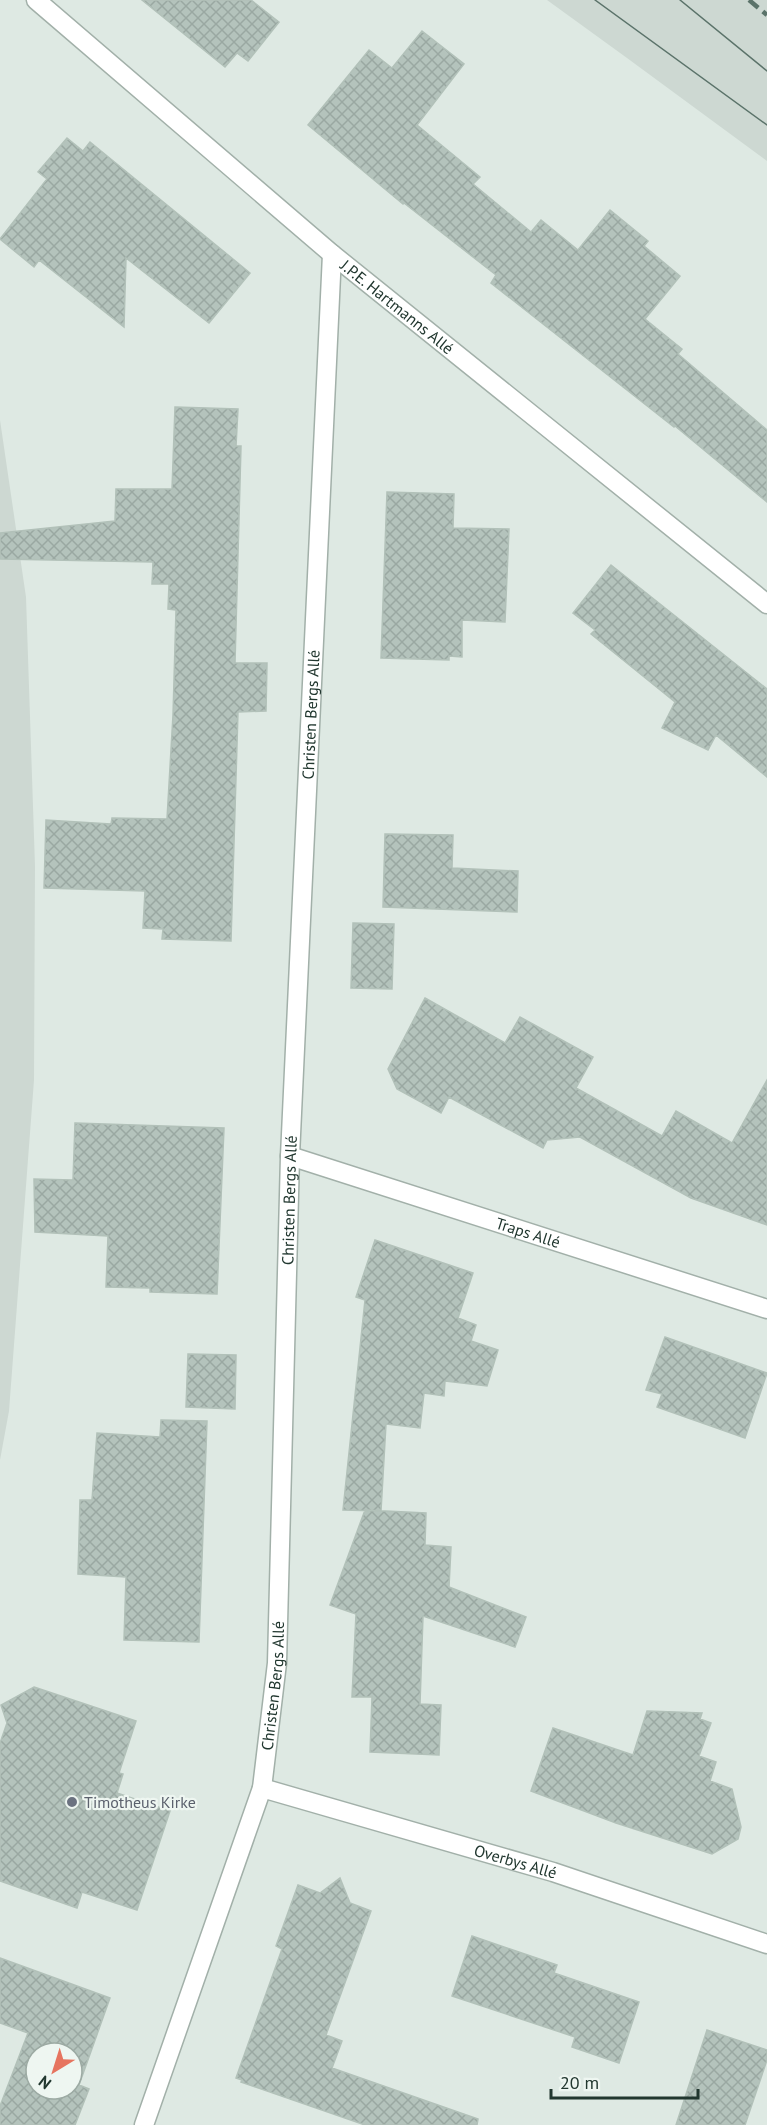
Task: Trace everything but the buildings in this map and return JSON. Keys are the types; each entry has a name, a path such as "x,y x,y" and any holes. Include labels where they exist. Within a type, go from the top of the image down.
{"street":[{"name":"J.P.E. Hartmanns Allé","path":"36,0 332,254 767,604"},
{"name":"Christen Bergs Allé","path":"144,2125 262,1788 277,1663 290,1155 332,254"},
{"name":"Traps Allé","path":"290,1155 767,1310"},
{"name":"Overbys Allé","path":"262,1788 553,1872 767,1944"}],"shaded area":[{"path":"547,0 767,0 767,161 627,58"},
{"path":"0,420 26,597 35,866 34,1080 9,1411 0,1460"}],"tram line":[{"path":"595,0 767,125"},
{"path":"680,0 767,71"}],"railway":[{"path":"749,0 767,15"}],"place":[{"name":"Timotheus Kirke","path":"72,1802"}]}
